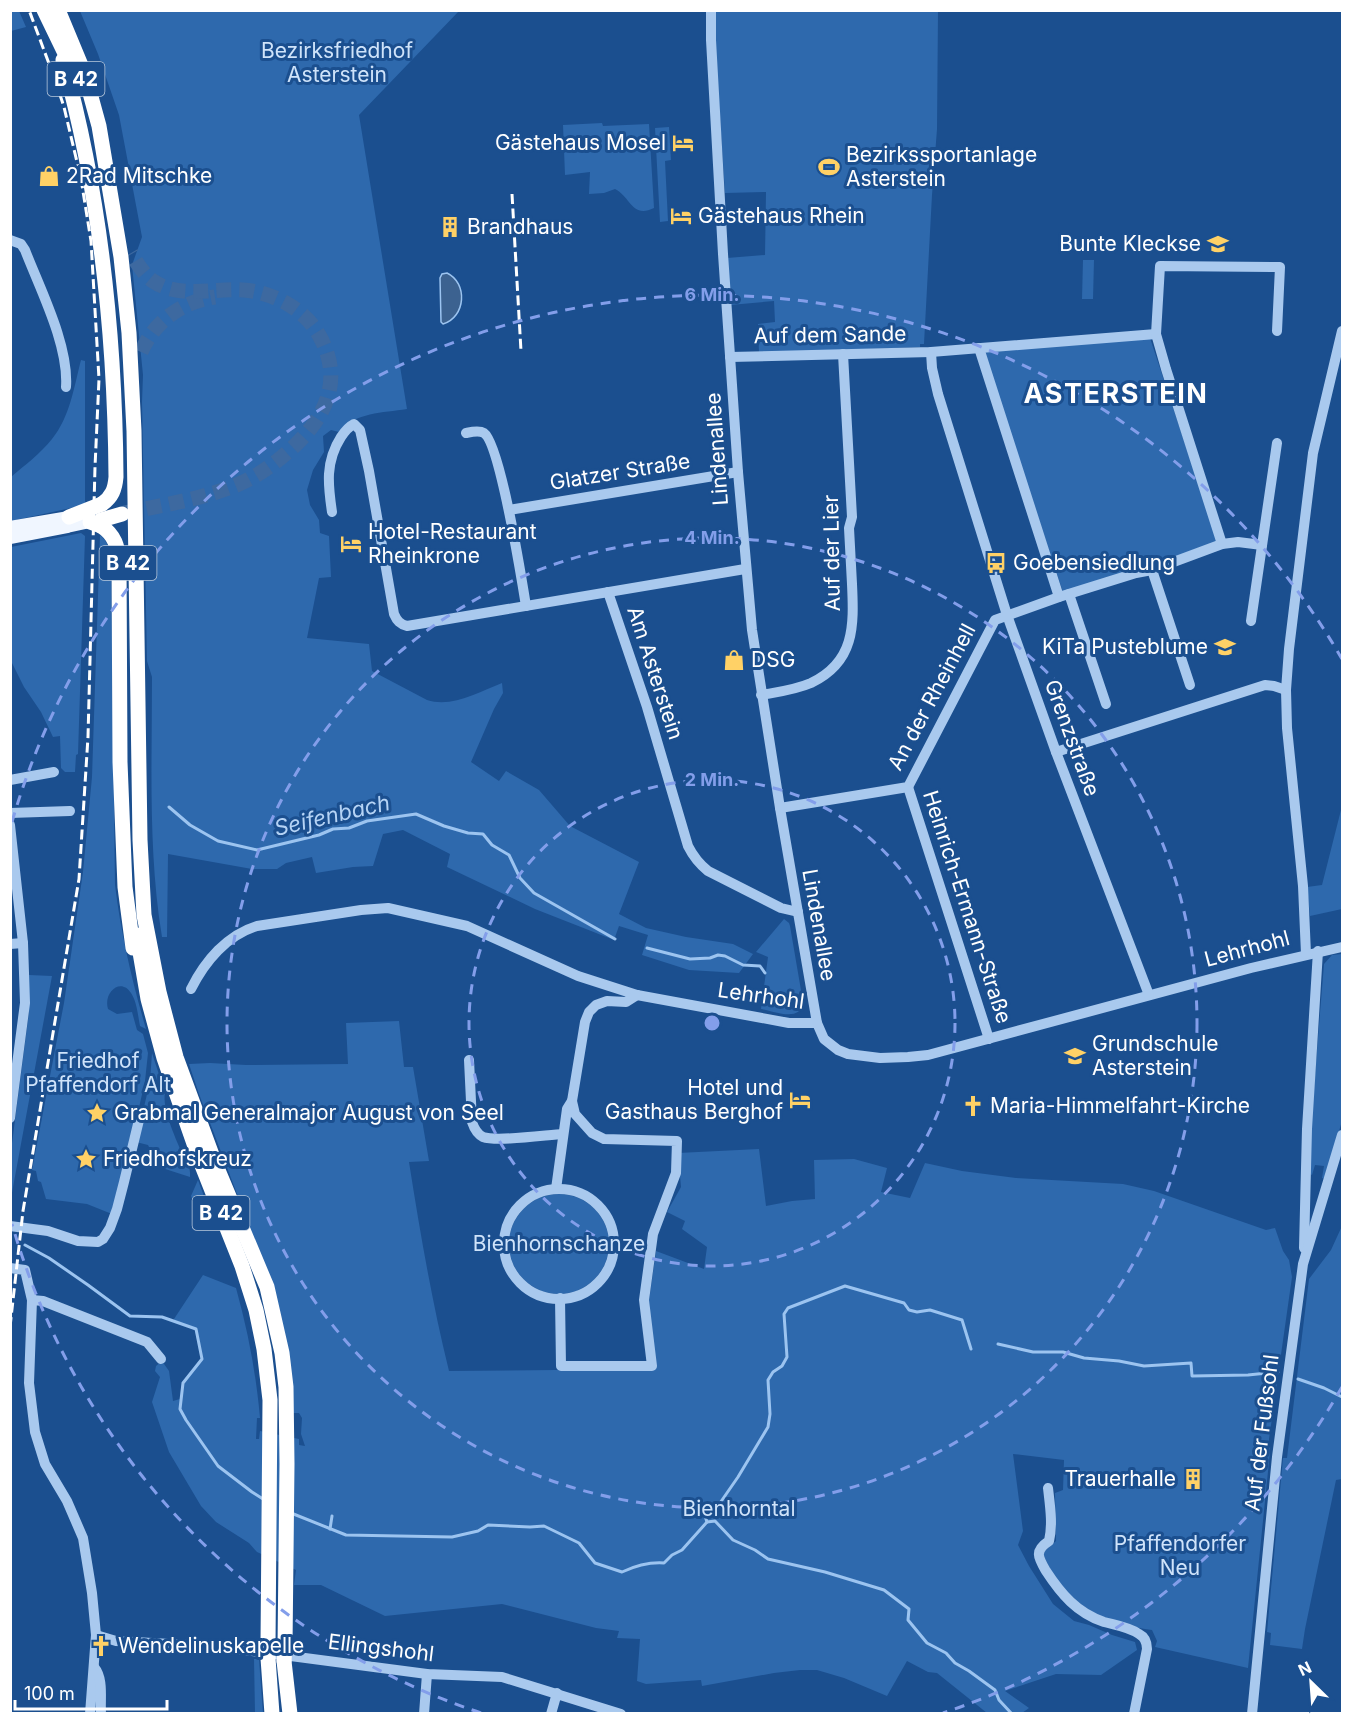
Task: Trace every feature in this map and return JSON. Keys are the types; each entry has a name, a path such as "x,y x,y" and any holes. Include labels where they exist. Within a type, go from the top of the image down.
{"highway":[{"name":"B 42","path":"45,10 77,82 92,137 106,211 121,346 126,423 132,852 138,941 148,999 170,1076 226,1239 251,1294 264,1349 270,1400 268,1651 272,1713"},
{"name":"B 42","path":"58,10 79,58 92,100 112,197 125,291 132,386 140,840 146,927 159,992 176,1057 214,1163 267,1287 282,1353 286,1388 287,1437 285,1654 290,1713"},
{"path":"55,32 75,104 88,165 108,302 114,375 116,477 114,491 99,516"},
{"path":"112,197 131,253"},
{"path":"132,386 141,352"},
{"path":"69,517 99,516 121,510"},
{"path":"99,516 113,536 119,555 120,762 125,887 135,962 148,999"},
{"path":"194,1174 199,1158"}],"main road":[{"path":"10,538 99,516"},
{"path":"10,527 69,517"}],"street":[{"name":"Lindenallee","path":"711,10 722,249 752,630 761,696 817,1023"},
{"path":"10,240 21,244 25,250 45,301 61,347 67,377 66,387"},
{"path":"1222,544 1156,333 1160,266 1280,267 1277,331"},
{"path":"1306,954 1303,886 1287,728 1286,690 1313,453 1342,331"},
{"path":"931,352 1156,333"},
{"path":"978,348 1064,596 1106,704"},
{"name":"Auf dem Sande","path":"730,357 931,352"},
{"name":"Grenzstraße","path":"931,352 938,394 1007,615 1056,753 1149,995"},
{"name":"Auf der Lier","path":"761,696 801,687 818,679 841,658 851,638 854,617 849,528 852,517 843,354"},
{"path":"332,512 328,472 332,456 345,431 354,424 359,428 362,441 397,620 407,626 746,569"},
{"path":"466,433 480,431 489,440 509,510 526,606"},
{"path":"1251,621 1277,443"},
{"name":"Glatzer Straße","path":"509,510 738,472"},
{"path":"1007,615 1136,573 1152,570 1222,544 1238,542 1262,545"},
{"path":"1152,570 1190,685"},
{"name":"Am Asterstein","path":"609,592 692,856 708,871 780,908 798,912"},
{"name":"An der Rheinhell","path":"780,808 908,787 995,620 1007,615"},
{"path":"1056,753 1265,685 1286,690"},
{"path":"10,780 54,771"},
{"name":"Heinrich-Ermann-Straße","path":"908,787 988,1039"},
{"path":"10,813 70,811"},
{"path":"10,825 23,943 25,1003 15,1054 10,1118"},
{"name":"Lehrhohl","path":"191,989 203,968 229,940 242,931 257,926 388,908 467,926 578,976 637,995 789,1023 817,1023 824,1039 831,1045 848,1054 869,1058 918,1056 1306,954 1342,947"},
{"path":"10,944 23,943"},
{"name":"Auf der Fußsohl","path":"1252,1713 1277,1457 1303,1264 1307,1129 1318,951"},
{"path":"556,1189 567,1109 572,1101 588,1012 596,1005 607,1001 626,1002 637,995"},
{"path":"469,1060 472,1122 474,1129 481,1136 493,1139 563,1134"},
{"path":"560,1298 561,1366 652,1366 644,1300 653,1234 676,1173 677,1141 603,1139 592,1134 575,1113 572,1101"},
{"path":"10,1226 48,1232 78,1241 98,1242 103,1239 111,1228 117,1209 139,1120"},
{"name":"Auf der Fußsohl","path":"1303,1264 1342,1135"},
{"path":"556,1189 578,1192 595,1202 607,1217 614,1241 611,1260 600,1280 585,1292 560,1298 541,1295 524,1285 510,1267 505,1247 508,1225 518,1208 534,1195 556,1189"},
{"path":"10,1268 25,1270 32,1300 29,1383 33,1420 41,1453 67,1501 83,1538 96,1635 90,1713"},
{"path":"32,1300 63,1308 147,1342 161,1359"},
{"path":"1048,1488 1052,1521 1050,1536 1049,1541 1041,1547 1038,1555 1054,1584 1071,1603 1092,1617 1134,1631 1146,1641 1148,1649 1134,1713"},
{"name":"Ellingshohl","path":"96,1635 116,1641 189,1645 427,1674 502,1677 621,1713"},
{"path":"93,1667 98,1672 100,1680 101,1713"},
{"path":"424,1713 427,1674"},
{"path":"550,1713 557,1693"}],"green space":[{"path":"10,11 19,11 26,27 11,31"},
{"name":"Bezirksfriedhof Asterstein","path":"80,11 459,11 359,115 407,409 361,417 346,425 339,432 331,430 323,436 324,452 313,470 307,490 310,505 319,520 320,533 329,536 331,577 319,578 307,638 369,644 372,671 427,700 456,701 502,683 503,693 471,762 499,781 506,771 539,790 570,826 639,862 619,914 646,928 733,944 753,954 739,973 689,970 642,955 648,935 619,926 614,940 535,909 447,867 450,854 403,830 383,834 373,866 316,873 312,857 286,863 277,869 252,869 168,854 167,937 162,937 153,840 152,677 147,661 143,375 132,265 142,237 119,115"},
{"name":"Bezirkssportanlage Asterstein","path":"716,11 938,11 937,129 924,344 920,344 920,347 759,353 758,324 775,322 774,301 730,305 727,258 765,255 766,192 725,193 716,58"},
{"path":"602,123 603,126 649,124 654,208 647,211 636,209 615,189 604,193 589,194 590,172 565,175 563,125"},
{"path":"669,127 671,160 665,161 668,221 660,222 655,128"},
{"path":"1083,260 1094,260 1093,299 1082,299"},
{"path":"1150,338 1218,543 1063,592 981,352"},
{"path":"81,360 85,361 85,505 11,521 11,477 42,450 58,430 71,401"},
{"path":"81,533 85,536 78,754 76,755 75,772 65,772 61,768 60,736 53,737 11,661 11,547"},
{"name":"Friedhof Pfaffendorf Alt","path":"100,535 107,543 111,560 115,885 120,921 146,1029 140,1026 135,1001 127,988 122,986 110,992 107,1003 108,1009 117,1014 132,1012 137,1030 143,1034 148,1053 145,1081 122,1183 112,1214 87,1204 46,1199 36,1171 32,1170 64,1003 83,872 92,777"},
{"path":"1342,806 1342,909 1310,916 1307,887 1322,885"},
{"path":"784,919 790,926 803,1002 801,1008 792,1014 761,1009 768,957 756,952"},
{"path":"1342,954 1342,1121 1325,1179 1322,1178 1324,1166 1315,1165 1312,1175 1310,1174 1311,1124 1324,964 1332,955"},
{"path":"29,975 52,976 11,1198 11,1151 29,1012"},
{"name":"Bienhorntal","path":"399,1021 404,1067 413,1067 429,1161 409,1162 427,1267 449,1371 654,1369 649,1301 656,1251 704,1269 707,1247 682,1229 685,1221 667,1212 681,1187 678,1153 759,1149 766,1206 815,1199 814,1160 854,1159 887,1168 881,1192 910,1198 925,1163 962,1171 1016,1178 1123,1184 1154,1191 1266,1230 1275,1228 1283,1251 1289,1260 1292,1277 1269,1439 1270,1452 1248,1668 1155,1647 1157,1641 1152,1630 1112,1621 1089,1610 1069,1593 1054,1577 1043,1555 1056,1541 1055,1493 1063,1490 1064,1460 1013,1454 1023,1531 1018,1545 1053,1604 1074,1621 1135,1642 1137,1650 1101,1675 1056,1674 1005,1691 1029,1708 1022,1713 987,1713 937,1673 928,1672 907,1661 887,1696 844,1678 817,1670 774,1673 702,1686 701,1680 646,1684 637,1681 640,1639 617,1638 619,1631 596,1628 502,1604 385,1616 321,1585 294,1585 296,1570 257,1552 249,1543 216,1522 201,1506 169,1452 152,1402 160,1377 155,1371 156,1366 162,1361 169,1371 173,1401 180,1399 182,1383 201,1359 195,1330 175,1322 174,1319 203,1275 236,1288 248,1336 256,1385 260,1418 257,1418 256,1439 259,1439 260,1431 299,1439 299,1445 305,1446 301,1434 302,1418 299,1413 293,1413 258,1249 189,1064 348,1064 346,1023"},
{"path":"152,1053 165,1093 165,1106 189,1167 190,1177 159,1167 148,1145 136,1142 150,1081"},
{"path":"198,1180 216,1229 206,1225 191,1196"},
{"name":"Bienhornschanze","path":"559,1194 578,1198 595,1208 605,1225 609,1244 605,1263 595,1280 578,1290 559,1294 540,1290 523,1280 513,1263 509,1244 513,1225 523,1208 540,1198"},
{"path":"1342,1226 1342,1479 1336,1480 1302,1649 1270,1645 1271,1633 1267,1632 1283,1458 1287,1458 1309,1279 1331,1250"},
{"path":"254,1659 259,1659 263,1713 255,1713"}],"shaded area":[{"path":"447,273 458,284 462,300 456,314 443,324 441,322 440,278 442,274"}],"waterway":[{"name":"Seifenbach","path":"169,807 190,825 218,841 257,850 319,835 333,829 349,828 367,821 416,814 444,826 468,833 483,834 492,845 509,855 520,878 534,893 615,939"},
{"name":"Seifenbach","path":"647,948 690,959 725,956 743,965 760,966 765,973"},
{"path":"25,1245 49,1258 130,1316 162,1317 196,1329 202,1359 183,1383 180,1409 218,1466 263,1499"},
{"path":"291,1513 346,1535 452,1537 478,1531 488,1525 544,1526 579,1543 595,1563 622,1572 643,1565 664,1563 672,1555 682,1550 707,1522 705,1516 720,1503 768,1427 770,1414 768,1380 773,1372 782,1366 787,1357 784,1314 788,1308 845,1286 904,1303 909,1310 917,1312 930,1310 962,1320 971,1349"},
{"path":"998,1344 1033,1352 1063,1352 1084,1358 1144,1366 1191,1363 1192,1376 1278,1372"},
{"path":"1298,1379 1342,1397"},
{"path":"330,1529 332,1516"},
{"path":"707,1522 715,1521 733,1540 768,1559 825,1572 884,1590 909,1609 908,1620 927,1643 946,1653 955,1663 995,1690 999,1700 1012,1714"}],"tunnel":[{"path":"124,513 211,494 239,484 272,465 302,439 313,426 327,398 330,383 327,352 319,335 309,321 291,306 271,296 249,291 174,290 153,281 146,275 131,253"},
{"path":"141,352 154,331 170,315 191,303 215,297"}],"railway":[{"path":"10,1327 23,1211 79,879 88,737 99,379 91,241 81,179 64,107 29,10"},
{"path":"512,194 521,351"}],"place":[{"name":"Gästehaus Mosel","path":"683,143"},
{"name":"Bezirkssportanlage Asterstein","path":"829,167"},
{"name":"2Rad Mitschke","path":"49,176"},
{"name":"Gästehaus Rhein","path":"681,216"},
{"name":"Brandhaus","path":"450,227"},
{"name":"Bunte Kleckse","path":"1218,244"},
{"name":"Hotel-Restaurant Rheinkrone","path":"351,544"},
{"name":"Goebensiedlung","path":"996,563"},
{"name":"KiTa Pusteblume","path":"1225,647"},
{"name":"DSG","path":"734,660"},
{"name":"Grundschule Asterstein","path":"1075,1056"},
{"name":"Hotel und Gasthaus Berghof","path":"800,1100"},
{"name":"Maria-Himmelfahrt-Kirche","path":"973,1106"},
{"name":"Grabmal Generalmajor August von Seel","path":"97,1113"},
{"name":"Friedhofskreuz","path":"86,1159"},
{"name":"Trauerhalle","path":"1193,1479"},
{"name":"Wendelinuskapelle","path":"101,1646"}],"district":[{"name":"ASTERSTEIN","path":"1116,394"}],"park label":[{"name":"Pfaffendorfer Neu","path":"1180,1556"}]}
